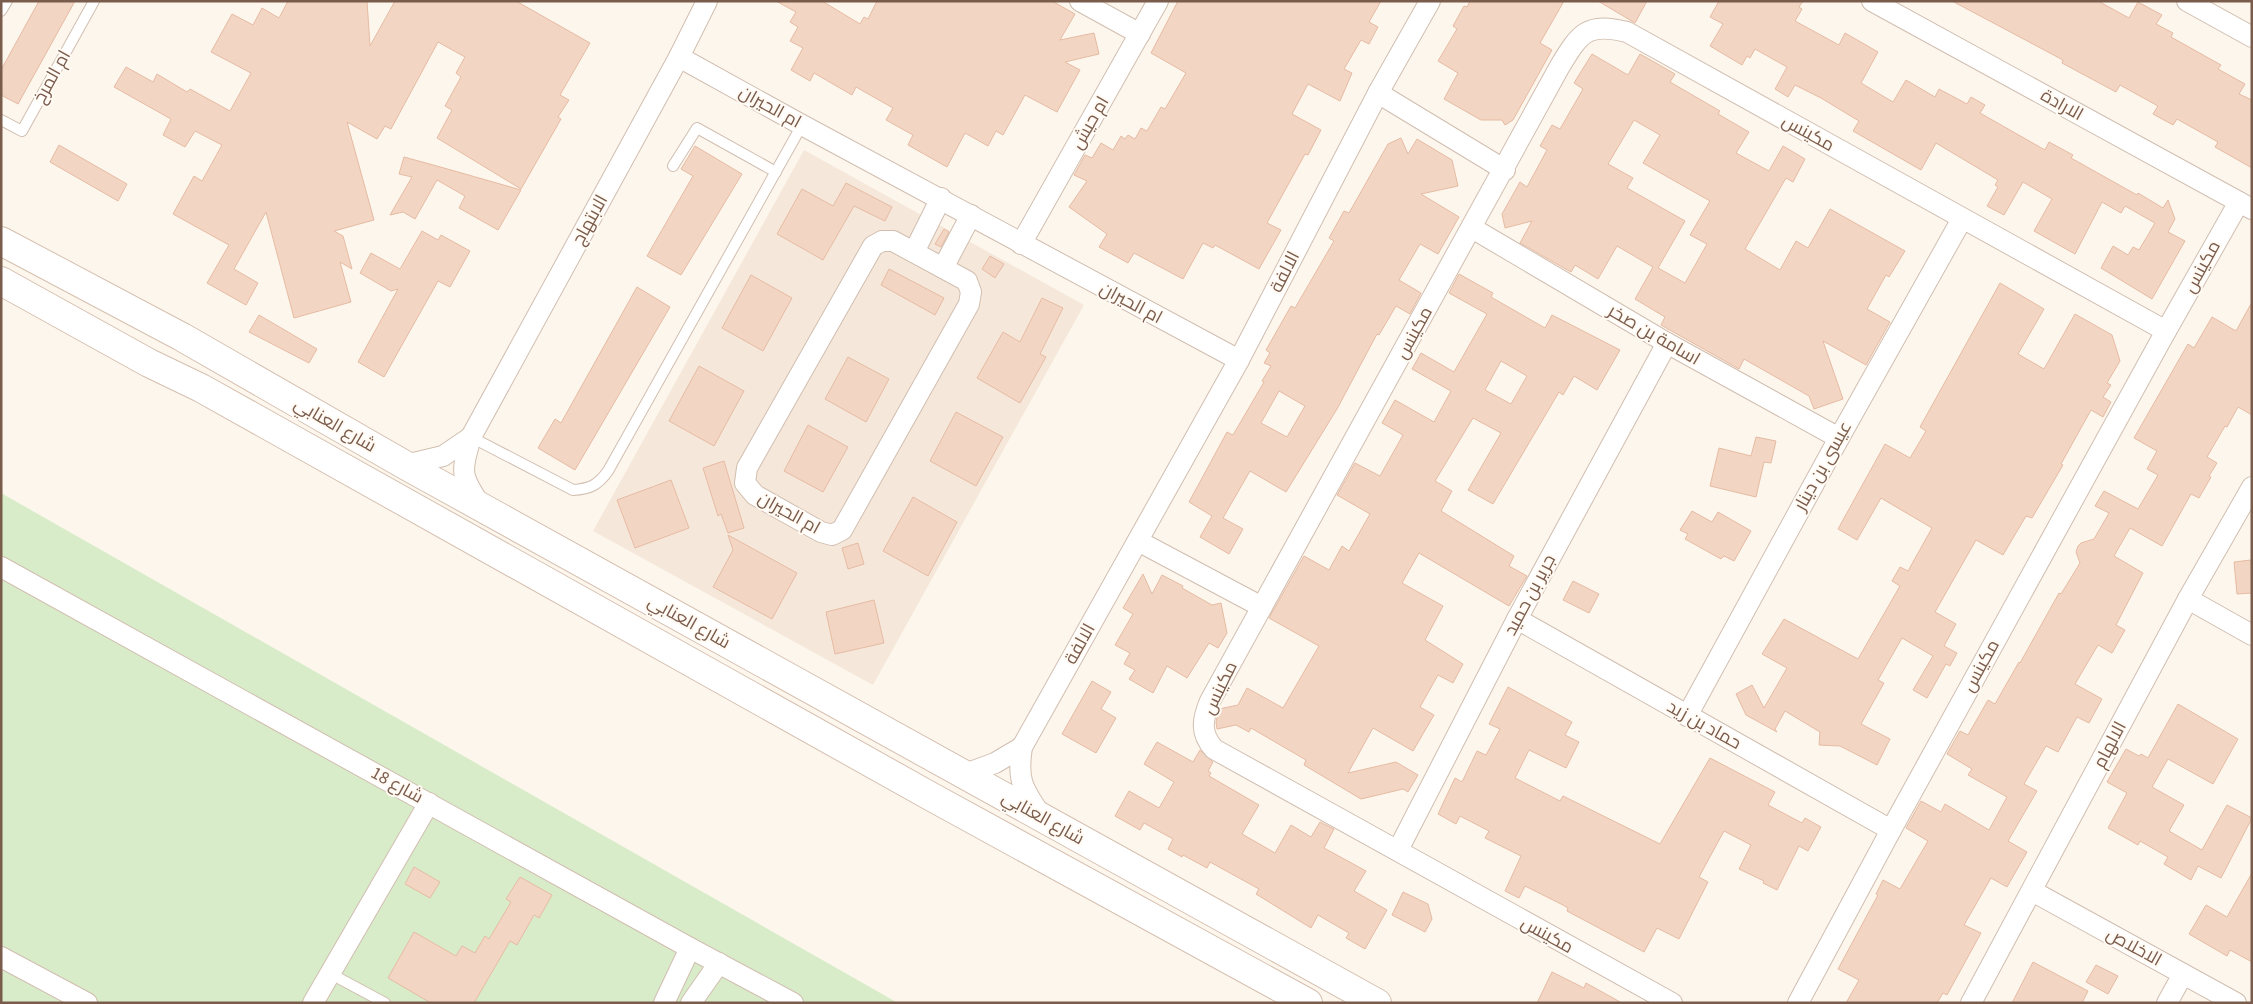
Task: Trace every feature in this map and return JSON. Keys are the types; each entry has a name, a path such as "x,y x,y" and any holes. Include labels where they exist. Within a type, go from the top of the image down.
{"street":[{"name":"الابتهاج","path":"481,507 464,477 463,469 471,438 679,57 707,1"},
{"path":"1080,1 1140,34"},
{"name":"ام حيش","path":"1021,244 1158,1"},
{"name":"الالفة","path":"1043,818 1027,796 1020,780 1022,747 1240,360 1378,93 1430,1"},
{"name":"الارادة","path":"1872,1 2245,205"},
{"path":"2187,1 2252,37"},
{"name":"مكينس","path":"1672,1003 1474,895 1398,850 1214,749 1206,740 1202,727 1204,714 1262,607 1573,45 1589,30 1606,27 1627,32 2166,331"},
{"name":"ام الحيران","path":"679,57 802,125 941,198 1021,244 1240,360"},
{"path":"1378,93 1504,170"},
{"path":"914,252 941,198"},
{"name":"مكينس","path":"1798,1003 1891,830 2166,331 2245,205"},
{"path":"944,268 971,215"},
{"name":"عيسى بن دينار","path":"1687,716 1839,438 1962,219"},
{"name":"اسامة بن صخر","path":"1472,228 1667,343 1839,438"},
{"name":"شارع العنابي","path":"1,241 182,337 405,465 1377,1003"},
{"name":"ام الحيران","path":"882,241 893,241 914,252 967,281 971,292 970,304 842,530 832,535 821,532 754,495 744,483 747,468 873,246 882,241"},
{"name":"شارع العنابي","path":"1,282 149,363 210,392 930,796 1308,1003"},
{"name":"جرير بن حميد","path":"1398,850 1517,619 1667,343"},
{"name":"الابتهاج","path":"405,465 442,456 471,438"},
{"name":"الالهام","path":"1971,1003 2188,599 2252,488"},
{"path":"1138,541 1262,607"},
{"name":"شارع 18","path":"1,567 793,1003"},
{"path":"2188,599 2252,636"},
{"name":"حماد بن زيد","path":"1517,619 1891,830"},
{"name":"الالفة","path":"965,774 995,763 1022,747"},
{"path":"313,1003 429,803"},
{"name":"الاخلاص","path":"2032,890 2236,1003"},
{"path":"664,1003 690,948"},
{"path":"1,957 87,1003"},
{"path":"690,1003 719,963"},
{"path":"2167,1003 2184,974"}],"lane":[{"path":"1,11 7,1"},
{"name":"ام المرخ","path":"1,120 22,131 94,1"},
{"path":"471,438 573,490 587,490 600,483 802,125"},
{"path":"673,166 697,128 776,172"},
{"path":"330,974 385,1003"}],"shaded area":[{"path":"804,150 1084,305 873,685 593,531"}],"green space":[{"path":"1,493 898,1003 1,1003"}],"building":[{"path":"39,1 75,1 18,104 1,95 1,70"},
{"path":"288,1 367,1 370,46 395,1 516,1 590,43 560,95 569,100 558,117 561,119 521,189 437,138 452,110 445,106 461,77 456,73 465,57 438,42 391,129 385,126 377,139 347,122 374,220 334,231 343,236 352,269 340,262 351,302 294,318 266,212 234,269 258,283 246,305 207,283 229,245 173,214 194,176 202,181 222,145 195,131 185,147 163,135 171,119 114,87 126,67 153,82 157,74 187,92 190,89 230,111 251,73 211,52 232,14 253,25 262,8 279,18"},
{"path":"776,1 822,1 860,24 864,17 868,19 877,1 1052,1 1075,14 1060,40 1094,33 1099,54 1065,62 1080,70 1057,112 1025,95 1003,135 996,131 988,146 965,133 947,167 908,145 913,135 886,120 893,108 856,87 852,95 814,73 810,81 791,70 803,48 790,41 798,27 790,22 796,12"},
{"path":"1178,1 1381,1 1369,22 1378,27 1369,44 1361,40 1344,69 1352,73 1340,101 1308,84 1292,114 1321,130 1308,155 1305,154 1267,223 1281,230 1259,269 1215,245 1213,248 1203,243 1183,279 1134,253 1128,263 1099,247 1107,234 1069,207 1087,181 1074,175 1085,155 1092,158 1101,143 1113,150 1121,136 1125,139 1128,135 1135,139 1141,128 1147,131 1161,107 1165,109 1186,73 1151,53"},
{"path":"1470,1 1564,1 1540,43 1552,50 1513,120 1505,125 1502,120 1481,120 1444,99 1458,73 1438,61 1457,29 1453,26 1464,6 1467,7"},
{"path":"1598,1 1647,1 1635,23"},
{"path":"1719,1 1803,1 1799,7 1802,9 1795,21 1839,45 1845,33 1878,52 1861,83 1893,102 1906,80 1935,97 1939,89 1967,104 1971,97 1985,105 1980,113 2045,150 2049,142 2073,155 2071,158 2163,208 2168,200 2175,219 2168,232 2185,241 2152,299 2101,268 2113,246 2128,255 2133,247 2139,250 2155,223 2125,206 2121,213 2102,202 2075,254 2034,231 2052,199 2023,182 2004,215 1987,206 1998,187 1995,185 1998,180 1936,143 1921,170 1853,131 1859,121 1821,98 1795,85 1788,97 1775,89 1787,67 1755,49 1750,58 1747,56 1742,65 1710,46 1723,24 1710,17"},
{"path":"1952,1 2098,1 2129,18 2138,2 2162,15 2156,24 2173,33 2171,37 2221,65 2218,69 2245,84 2239,94 2252,100 2252,168 2215,147 2218,142 2177,119 2173,125 2153,114 2158,106 2120,85 2116,92 2062,63 2063,60"},
{"path":"1592,54 1628,75 1640,54 1675,74 1670,82 1720,111 1718,114 1749,132 1736,153 1769,171 1783,146 1805,159 1793,182 1786,178 1745,249 1780,270 1796,241 1808,248 1830,209 1905,251 1889,277 1886,275 1867,309 1890,322 1866,365 1823,341 1843,399 1814,409 1809,396 1744,359 1739,369 1661,325 1665,317 1635,299 1653,267 1617,246 1598,279 1575,265 1571,272 1520,243 1532,221 1505,228 1502,214 1520,182 1527,187 1547,150 1540,146 1552,125 1560,129 1583,89 1574,83","holes":["1634,120 1660,135 1643,163 1710,201 1690,235 1707,244 1685,283 1658,268 1685,221 1627,188 1633,178 1608,164"]},
{"path":"1401,138 1408,154 1417,139 1452,160 1458,186 1421,194 1459,217 1438,254 1420,244 1399,280 1421,293 1410,314 1396,306 1379,335 1377,334 1337,409 1286,492 1250,471 1223,518 1243,529 1229,554 1200,537 1212,516 1189,502 1227,432 1233,435 1264,382 1262,381 1271,366 1264,363 1270,353 1266,350 1291,306 1295,308 1334,241 1329,238 1344,211 1349,213 1388,144","holes":["1279,391 1305,406 1287,437 1261,423"]},
{"path":"59,145 127,184 118,201 50,162"},
{"path":"695,146 742,174 681,275 647,256 693,176 681,169"},
{"path":"404,157 521,190 498,230 459,208 465,196 437,180 415,219 403,212 390,215 412,177 399,174"},
{"path":"846,183 892,207 885,221 854,206 823,260 777,234 802,189 833,206"},
{"path":"944,229 949,232 941,247 935,244"},
{"path":"422,231 438,240 441,235 470,251 450,287 438,281 384,377 358,362 398,289 391,291 360,273 371,253 400,269"},
{"path":"990,256 1004,264 995,278 982,269"},
{"path":"889,269 944,298 935,315 881,285"},
{"path":"1459,274 1493,293 1491,297 1545,328 1552,315 1620,350 1597,390 1574,376 1563,395 1559,392 1493,504 1468,490 1501,433 1473,418 1435,481 1452,491 1441,511 1514,556 1509,566 1527,576 1509,606 1419,553 1402,583 1443,606 1425,640 1463,664 1453,683 1438,675 1420,707 1434,715 1413,751 1373,728 1348,773 1396,762 1418,775 1408,792 1403,789 1361,799 1304,765 1306,760 1251,728 1249,732 1236,725 1217,729 1216,722 1219,709 1238,705 1247,688 1283,708 1319,646 1269,618 1304,556 1329,570 1342,546 1349,551 1370,514 1337,495 1355,463 1380,476 1403,435 1382,423 1395,400 1434,422 1451,391 1412,369 1421,353 1454,372 1487,314 1449,293","holes":["1501,361 1527,376 1511,404 1485,390"]},
{"path":"751,275 792,298 763,351 722,328"},
{"path":"2000,283 2044,309 2018,354 2044,369 2075,314 2112,335 2120,361 2107,383 2111,385 2103,397 2111,402 2103,417 2091,410 2061,464 2063,465 2032,518 2026,516 2003,555 1976,540 1935,612 1956,624 1944,646 1957,653 1950,666 1946,664 1927,698 1913,690 1933,656 1902,638 1878,680 1884,683 1861,724 1890,739 1877,765 1840,746 1819,745 1820,732 1785,711 1775,729 1777,732 1746,715 1736,694 1752,685 1764,708 1787,668 1762,654 1784,619 1858,659 1900,586 1892,581 1900,567 1908,571 1932,528 1881,498 1857,540 1838,529 1885,444 1910,458 1926,431 1920,427"},
{"path":"637,287 670,307 575,470 538,448 555,419 561,423"},
{"path":"1042,298 1063,308 1040,354 1046,357 1020,403 977,378 1003,332 1020,342"},
{"path":"2252,302 2252,415 2238,407 2207,457 2217,463 2209,476 2211,477 2199,498 2191,494 2162,546 2130,528 2114,556 2143,573 2116,625 2125,630 2112,653 2098,645 2075,684 2102,699 2089,723 2077,717 2058,752 2046,746 2024,784 2037,791 2008,841 2027,852 2007,887 1991,878 1964,925 1981,933 1947,995 1943,993 1937,1003 1846,1003 1859,980 1838,969 1878,895 1876,894 1883,880 1900,889 1928,841 1906,828 1921,801 1941,812 1945,804 1989,830 2007,797 1968,775 1972,769 1947,754 1960,731 1968,735 1988,700 1995,704 2059,593 2061,594 2080,563 2076,552 2078,546 2081,543 2094,539 2109,513 2095,506 2104,491 2138,509 2158,475 2147,469 2157,451 2134,438 2188,344 2194,348 2212,317 2236,331"},
{"path":"259,315 317,349 309,363 249,332"},
{"path":"848,357 889,379 866,422 825,399"},
{"path":"699,366 744,391 714,446 669,421"},
{"path":"956,412 1003,437 976,486 930,461"},
{"path":"808,425 848,447 823,492 784,471"},
{"path":"1756,437 1776,441 1771,463 1764,462 1756,497 1710,486 1719,448 1751,456"},
{"path":"724,461 744,528 728,533 721,514 718,516 703,468"},
{"path":"671,480 689,528 635,548 617,500"},
{"path":"913,497 957,522 928,576 883,551"},
{"path":"1692,511 1712,522 1718,512 1751,531 1734,561 1724,556 1721,559 1685,539 1688,534 1680,530"},
{"path":"728,535 797,573 772,619 713,587 733,550"},
{"path":"858,543 864,564 848,569 842,548"},
{"path":"2251,560 2252,593 2237,594 2234,562"},
{"path":"1143,574 1152,594 1162,575 1212,605 1221,603 1227,633 1218,648 1209,643 1187,678 1167,666 1153,693 1129,679 1135,670 1124,664 1130,653 1115,645 1133,614 1123,608"},
{"path":"1573,581 1599,594 1589,613 1563,600"},
{"path":"874,600 884,643 835,654 826,612"},
{"path":"1092,681 1111,692 1101,709 1116,718 1096,753 1062,734"},
{"path":"1508,687 1572,722 1565,735 1579,742 1566,768 1529,750 1515,778 1560,801 1563,796 1660,844 1710,758 1775,792 1768,805 1802,823 1805,818 1821,827 1808,851 1799,846 1777,890 1763,883 1764,881 1739,869 1751,845 1724,831 1699,877 1708,882 1679,939 1657,928 1644,952 1567,911 1568,908 1563,905 1525,886 1519,898 1505,891 1521,856 1485,838 1489,831 1460,816 1456,824 1438,814 1455,778 1462,782 1477,751 1486,755 1500,729 1489,724"},
{"path":"2178,704 2238,739 2213,784 2168,759 2152,787 2184,805 2169,831 2202,850 2227,805 2252,818 2221,878 2198,866 2191,880 2164,864 2168,857 2140,841 2138,845 2108,828 2127,793 2107,782 2126,749 2139,756 2141,754 2148,758"},
{"path":"1157,742 1193,762 1200,750 1213,762 1208,771 1211,773 1209,776 1259,805 1242,834 1275,853 1291,825 1311,837 1320,822 1334,829 1324,848 1366,871 1354,891 1387,910 1365,949 1346,938 1349,933 1318,915 1311,928 1256,894 1259,889 1210,862 1207,868 1168,849 1173,839 1144,823 1140,830 1115,816 1129,791 1159,808 1174,782 1144,764"},
{"path":"414,867 440,882 430,898 405,884"},
{"path":"2252,873 2252,962 2230,950 2227,956 2189,934 2206,905 2227,917"},
{"path":"520,877 552,895 539,918 534,915 517,945 510,941 474,1003 431,1003 388,978 414,932 456,956 462,946 475,953 485,936 489,939 511,902 506,899"},
{"path":"1403,892 1428,904 1432,919 1425,932 1392,915"},
{"path":"2033,962 2088,991 2082,1003 2012,1003"},
{"path":"2096,965 2118,976 2108,994 2086,982"},
{"path":"1552,972 1584,988 1586,983 1622,1003 1537,1003"}]}
